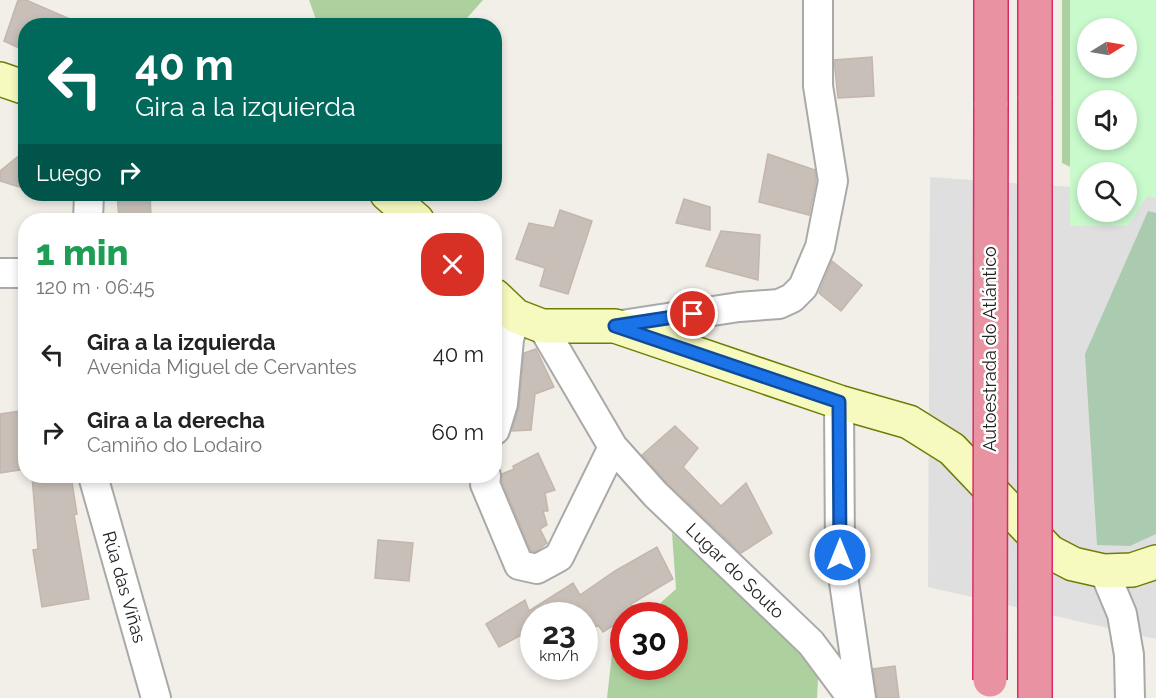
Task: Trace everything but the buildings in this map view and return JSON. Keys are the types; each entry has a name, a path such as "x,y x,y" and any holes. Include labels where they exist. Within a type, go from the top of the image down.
{"highway":[{"name":"Autoestrada do Atlántico","path":"990,689 991,0"},
{"path":"1035,0 1035,698"}],"street":[{"path":"615,326 739,307 779,304 792,298 803,287 820,247 833,181 818,86 818,0"},
{"path":"395,201 409,213"},
{"path":"0,273 18,273"},
{"path":"502,407 509,339 518,313 615,326 839,402 909,422 952,449 1050,552 1073,564 1104,571 1132,570 1156,562"},
{"name":"Lugar do Souto","path":"518,313 613,447 656,495 810,643 852,698"},
{"path":"839,402 840,555 861,698"},
{"path":"484,483 519,565 537,569 559,557 613,447"},
{"name":"Rúa das Viñas","path":"95,483 156,698"},
{"path":"1104,571 1122,614 1129,655 1130,698"}],"shaded area":[{"path":"930,177 1077,187 1077,222 1137,222 1137,191 1156,192 1156,639 928,587"}],"green space":[{"path":"309,0 483,0 467,18 315,18"},
{"path":"1062,0 1131,0 1130,18 1077,18 1077,78 1128,78 1128,87 1119,90 1077,90 1077,150 1087,150 1087,162 1077,162 1077,170 1062,163"},
{"path":"1070,0 1156,0 1156,198 1147,196 1137,212 1137,162 1077,162 1077,222 1131,222 1128,226 1070,226"},
{"path":"1148,211 1156,213 1156,534 1130,546 1097,545 1085,354"},
{"path":"672,533 819,660 817,698 607,698 610,672 610,680 688,680 688,602 662,602 676,589"}],"route":[{"path":"693,314 615,326 839,402 840,555"}]}
